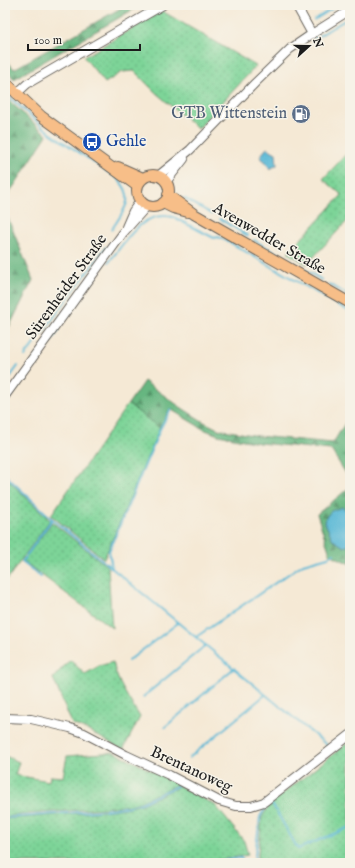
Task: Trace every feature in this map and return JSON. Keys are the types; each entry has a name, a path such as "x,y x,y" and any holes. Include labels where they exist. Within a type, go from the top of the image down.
{"main road":[{"path":"5,82 41,116 103,160 140,182"},
{"path":"148,175 162,179 169,188 166,199 152,207 144,204 137,196 140,182 148,175"},
{"name":"Avenwedder Straße","path":"166,199 350,303"}],"street":[{"path":"16,94 27,84 163,5"},
{"path":"296,5 312,34"},
{"path":"162,179 290,49 350,10"},
{"name":"Sürenheider Straße","path":"5,396 123,233 133,211 144,204"},
{"name":"Brentanoweg","path":"5,718 31,719 70,728 169,775 220,802 236,806 251,806 264,802 350,736"}],"green space":[{"path":"126,5 141,5 14,79 5,68 5,58 14,69"},
{"path":"162,11 256,66 198,129 155,92 134,71 122,72 105,83 84,57"},
{"path":"5,97 47,135 5,200"},
{"path":"350,150 350,218 307,264 288,253 342,195 323,179"},
{"path":"5,211 33,280 5,335"},
{"path":"144,381 179,406 218,429 258,436 333,443 350,415 350,480 331,450 259,443 218,435 203,429 170,409 160,428 128,404"},
{"path":"128,404 160,428 104,559 51,515"},
{"path":"5,477 50,520 6,581 5,580"},
{"path":"350,487 350,564 330,554 317,514"},
{"path":"52,522 108,567 112,628 23,561"},
{"path":"70,660 85,674 99,666 113,662 120,684 140,717 123,750 87,730 72,724 53,678"},
{"path":"350,741 350,863 257,863 262,817 271,803"},
{"path":"114,752 178,784 140,802 130,805 5,817 5,756 19,762 15,775 49,781 50,776 63,777 67,756"},
{"path":"180,786 215,805 244,841 248,855 203,863 5,863 5,819 105,811 131,807 142,804"}],"water":[{"path":"267,148 276,153 277,165 270,169 260,156"},
{"path":"342,507 350,512 350,545 344,547 333,540 325,523 326,517 331,511"}],"waterway":[{"path":"314,20 338,5"},
{"path":"314,39 350,17"},
{"path":"5,93 50,133 117,178 123,185 127,198 126,204 121,216 112,229"},
{"path":"184,198 212,214"},
{"path":"109,262 136,229 144,223 152,218 162,216 173,217 214,238 218,237 229,242 350,312"},
{"path":"220,219 248,236"},
{"path":"254,240 280,255"},
{"path":"25,356 106,247"},
{"path":"287,260 296,265"},
{"path":"302,268 322,280"},
{"path":"329,284 350,296"},
{"path":"5,404 59,330"},
{"path":"5,384 18,366"},
{"path":"112,568 109,551 160,429 171,409"},
{"path":"5,475 52,519 328,746"},
{"path":"41,577 22,562 52,519"},
{"path":"196,637 303,564 334,554"},
{"path":"128,661 178,623"},
{"path":"143,697 206,645"},
{"path":"165,727 234,668"},
{"path":"189,758 265,695"},
{"path":"5,818 105,810 130,806 141,803 179,785"},
{"path":"269,802 274,807 298,849 350,827"},
{"path":"254,863 260,817 268,803"},
{"path":"213,863 241,858 244,863"}],"place":[{"name":"GTB Wittenstein","path":"301,114"},
{"name":"Gehle","path":"92,142"}]}
